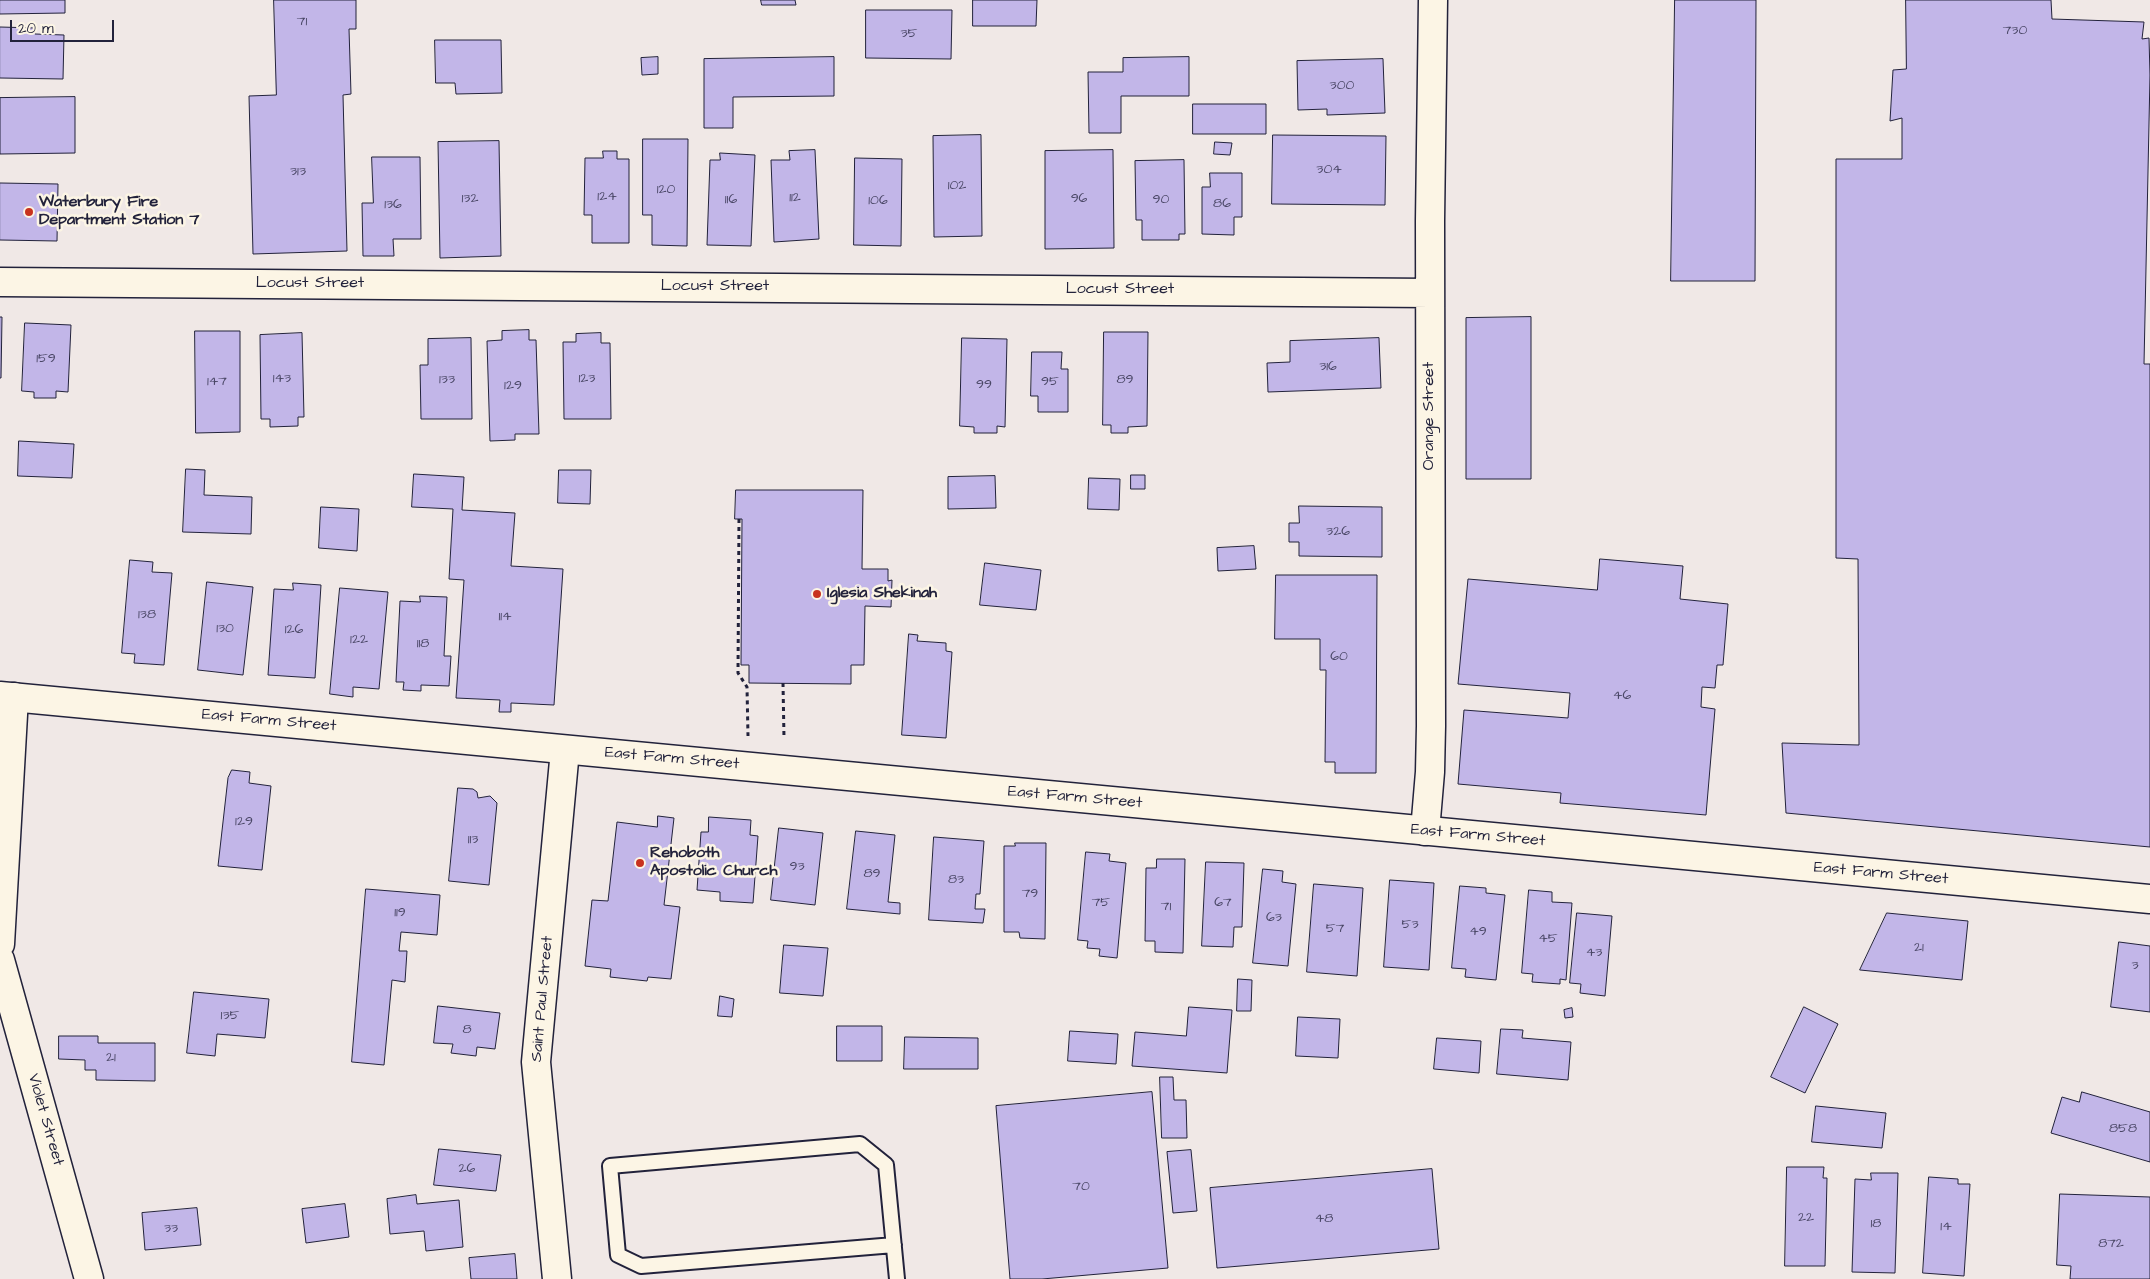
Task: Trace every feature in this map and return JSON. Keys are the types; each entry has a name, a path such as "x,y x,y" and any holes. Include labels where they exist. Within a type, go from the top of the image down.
{"street":[{"name":"Orange Street","path":"1425,831 1430,772 1431,726 1430,292 1433,0"},
{"name":"Locust Street","path":"0,282 1430,292"},
{"name":"East Farm Street","path":"7,696 2150,899"},
{"path":"0,944 7,696"},
{"name":"Saint Paul Street","path":"557,1279 536,1062 565,750"},
{"name":"Violet Street","path":"0,960 89,1279"}],"lane":[{"path":"894,1245 641,1266 618,1255 610,1166 860,1144 886,1165 894,1245 897,1279"}],"path":[{"path":"739,519 738,673 747,687 749,767"},
{"path":"783,683 784,716"}],"building":[{"path":"0,0 65,0 65,13 0,14"},
{"path":"274,0 356,0 356,29 349,29 351,94 343,95 347,251 253,254 249,96 276,95"},
{"path":"761,0 795,0 796,5 762,5"},
{"path":"973,0 1037,0 1036,26 973,26"},
{"path":"1675,0 1756,0 1755,281 1671,281"},
{"path":"1906,0 2051,0 2052,19 2144,22 2142,39 2149,38 2150,75 2144,364 2150,364 2150,847 1786,813 1782,743 1859,745 1858,559 1836,558 1836,159 1902,159 1902,118 1890,121 1893,70 1906,69"},
{"path":"866,10 952,10 951,59 866,58"},
{"path":"0,27 35,28 35,34 64,35 63,79 0,78"},
{"path":"435,40 501,40 502,93 456,94 455,83 436,83"},
{"path":"658,57 658,74 642,75 641,58"},
{"path":"834,57 834,96 733,97 733,128 704,128 704,59"},
{"path":"1189,57 1189,96 1121,96 1121,133 1089,133 1088,72 1123,72 1123,58"},
{"path":"1383,59 1385,113 1327,115 1327,109 1298,110 1297,61"},
{"path":"75,97 75,153 0,154 0,98"},
{"path":"1193,104 1266,104 1266,134 1193,134"},
{"path":"981,135 982,236 934,237 933,136"},
{"path":"1273,135 1386,136 1385,205 1272,204"},
{"path":"643,139 688,139 687,246 652,245 652,215 643,215"},
{"path":"499,141 501,256 440,258 438,142"},
{"path":"1215,142 1232,143 1230,155 1214,154"},
{"path":"815,150 819,239 774,242 771,160 790,160 789,151"},
{"path":"1113,150 1114,248 1045,249 1045,151"},
{"path":"603,151 617,151 617,159 629,159 629,243 592,243 592,215 584,215 585,158 603,158"},
{"path":"720,153 755,155 751,246 707,245 710,160 720,160"},
{"path":"372,157 420,157 421,239 393,239 394,256 363,256 362,203 373,203"},
{"path":"855,158 902,159 901,246 854,245"},
{"path":"1184,160 1185,234 1179,234 1179,240 1142,240 1142,220 1136,220 1135,161"},
{"path":"1210,173 1242,173 1242,217 1234,217 1234,235 1202,234 1202,187 1210,187"},
{"name":"Waterbury Fire Department Station 7","path":"0,183 58,184 57,241 0,240"},
{"path":"0,317 2,317 1,378 0,378"},
{"path":"1531,317 1531,479 1466,479 1466,318"},
{"path":"25,323 71,325 68,392 56,391 56,398 34,398 34,392 22,391"},
{"path":"529,330 529,340 536,340 539,434 515,434 515,440 490,441 487,341 502,340 502,331"},
{"path":"195,331 240,331 240,432 196,433"},
{"path":"1104,332 1148,332 1147,426 1128,427 1128,433 1111,433 1111,425 1103,425"},
{"path":"302,333 304,417 298,417 298,426 270,427 270,419 261,419 260,335"},
{"path":"601,333 601,343 610,343 611,419 564,419 563,342 576,342 576,334"},
{"path":"471,338 472,419 421,419 420,365 428,365 428,339"},
{"path":"962,338 1007,339 1005,427 997,426 997,433 974,433 974,427 960,426"},
{"path":"1379,338 1381,388 1268,392 1267,363 1290,362 1290,341"},
{"path":"1032,352 1062,352 1061,369 1068,369 1068,412 1038,412 1038,396 1031,396"},
{"path":"19,441 74,444 72,478 18,476"},
{"path":"186,469 205,470 204,495 252,497 251,534 183,532"},
{"path":"559,470 591,470 590,504 558,503"},
{"path":"414,474 464,477 462,510 515,513 511,566 563,569 554,705 511,703 511,712 499,712 500,700 456,698 464,580 449,579 453,509 412,507"},
{"path":"1131,475 1145,475 1145,489 1131,489"},
{"path":"995,476 996,508 948,509 948,477"},
{"path":"1089,478 1120,479 1119,510 1088,509"},
{"name":"Iglesia Shekinah","path":"736,490 863,490 862,569 888,569 888,581 892,580 891,607 865,606 864,665 851,665 851,684 749,683 749,665 741,665 742,519 735,519"},
{"path":"1299,506 1382,507 1382,557 1299,556 1299,542 1289,542 1289,523 1299,523"},
{"path":"321,507 359,509 357,551 319,548"},
{"path":"1254,546 1256,569 1218,571 1217,548"},
{"path":"1600,559 1683,566 1680,599 1728,604 1723,665 1717,665 1715,688 1702,687 1701,707 1715,709 1706,815 1560,803 1561,793 1458,784 1464,710 1568,718 1570,693 1458,684 1468,579 1597,590"},
{"path":"130,560 153,562 152,572 172,573 164,665 134,663 135,654 122,653"},
{"path":"985,563 1041,570 1036,610 980,605"},
{"path":"1276,575 1377,575 1376,773 1335,773 1335,762 1325,762 1326,670 1320,670 1320,639 1275,639"},
{"path":"207,582 253,587 243,675 198,670"},
{"path":"293,583 321,585 315,678 268,675 274,589 293,590"},
{"path":"340,588 388,592 379,689 353,687 353,697 330,694"},
{"path":"420,596 447,597 444,656 451,656 449,686 421,685 421,691 403,690 404,682 396,682 400,601 420,602"},
{"path":"909,634 918,635 917,641 946,643 946,651 952,652 946,738 902,735"},
{"path":"232,770 250,772 249,783 271,786 262,870 218,866 228,778"},
{"path":"458,788 473,789 477,792 478,798 490,796 497,803 489,885 449,881"},
{"name":"Rehoboth Apostolic Church","path":"658,816 674,818 664,905 680,907 671,979 648,977 647,981 610,977 611,969 585,966 592,900 608,901 617,822 657,827"},
{"path":"709,817 751,820 750,835 758,836 753,903 720,901 720,892 697,890 701,832 708,832"},
{"path":"779,828 823,833 815,905 771,900"},
{"path":"856,831 895,835 888,902 900,903 900,914 847,909"},
{"path":"934,837 984,841 980,894 976,894 975,909 985,909 983,923 929,920"},
{"path":"1015,843 1046,843 1045,939 1020,938 1019,932 1004,932 1004,846 1015,846"},
{"path":"1086,852 1110,854 1109,861 1126,863 1117,958 1099,956 1100,949 1087,948 1088,941 1078,940"},
{"path":"1157,859 1185,859 1183,953 1155,952 1155,941 1145,941 1146,868 1156,868"},
{"path":"1206,862 1244,863 1242,927 1234,927 1233,947 1202,946"},
{"path":"1263,869 1283,871 1282,882 1296,884 1288,966 1253,963"},
{"path":"1390,880 1434,883 1429,970 1384,967"},
{"path":"1314,884 1363,888 1357,976 1307,972"},
{"path":"1460,886 1486,888 1486,893 1505,895 1496,980 1465,977 1466,969 1452,968"},
{"path":"366,889 440,895 437,935 401,932 399,951 407,951 405,982 392,980 384,1065 352,1062"},
{"path":"1529,890 1552,892 1552,902 1572,903 1566,980 1560,979 1560,984 1532,982 1533,974 1522,973"},
{"path":"1577,913 1612,916 1605,996 1580,993 1581,984 1570,983"},
{"path":"1887,913 1968,921 1962,980 1860,970"},
{"path":"2119,942 2150,946 2150,1012 2111,1007"},
{"path":"784,945 828,948 823,996 780,993"},
{"path":"1238,979 1252,980 1251,1011 1237,1011"},
{"path":"194,992 269,999 265,1038 217,1034 215,1056 187,1053"},
{"path":"720,996 734,999 732,1017 718,1016"},
{"path":"438,1006 500,1013 495,1049 477,1047 476,1056 451,1053 453,1044 434,1043"},
{"path":"1189,1007 1232,1010 1227,1073 1132,1066 1135,1032 1186,1036"},
{"path":"1804,1007 1838,1024 1805,1093 1771,1077"},
{"path":"1572,1008 1573,1017 1565,1018 1564,1010"},
{"path":"1298,1017 1340,1019 1338,1058 1296,1056"},
{"path":"837,1026 882,1026 882,1061 837,1061"},
{"path":"1501,1029 1523,1030 1522,1038 1571,1042 1568,1080 1497,1074"},
{"path":"1070,1031 1118,1034 1116,1064 1068,1061"},
{"path":"59,1036 98,1036 98,1043 155,1043 155,1081 96,1080 96,1070 85,1070 85,1060 59,1059"},
{"path":"905,1037 978,1038 978,1069 904,1069"},
{"path":"1437,1038 1481,1041 1479,1073 1434,1069"},
{"path":"1160,1077 1173,1077 1174,1100 1186,1100 1187,1138 1162,1138"},
{"path":"1152,1092 1168,1268 1042,1279 1010,1279 996,1106"},
{"path":"2082,1092 2150,1112 2150,1162 2051,1133 2062,1097 2079,1102"},
{"path":"1816,1106 1886,1113 1882,1148 1812,1142"},
{"path":"439,1149 501,1155 496,1191 434,1185"},
{"path":"1191,1150 1197,1211 1173,1213 1167,1152"},
{"path":"1787,1167 1824,1167 1823,1178 1827,1178 1825,1266 1785,1266"},
{"path":"1432,1169 1439,1249 1217,1268 1210,1188"},
{"path":"1871,1173 1898,1173 1895,1273 1852,1272 1855,1179 1871,1180"},
{"path":"1929,1177 1958,1179 1958,1184 1970,1184 1964,1276 1923,1273"},
{"path":"2060,1194 2150,1197 2150,1279 2070,1279 2071,1266 2057,1265"},
{"path":"416,1195 417,1204 459,1200 463,1247 426,1251 424,1231 390,1234 387,1199"},
{"path":"345,1204 349,1237 306,1243 302,1209"},
{"path":"197,1208 201,1245 145,1250 142,1213"},
{"path":"515,1254 517,1279 471,1279 469,1258"}],"place":[{"name":"Waterbury Fire Department Station 7","path":"29,212"},
{"name":"Iglesia Shekinah","path":"817,594"},
{"name":"Rehoboth Apostolic Church","path":"640,863"}]}
